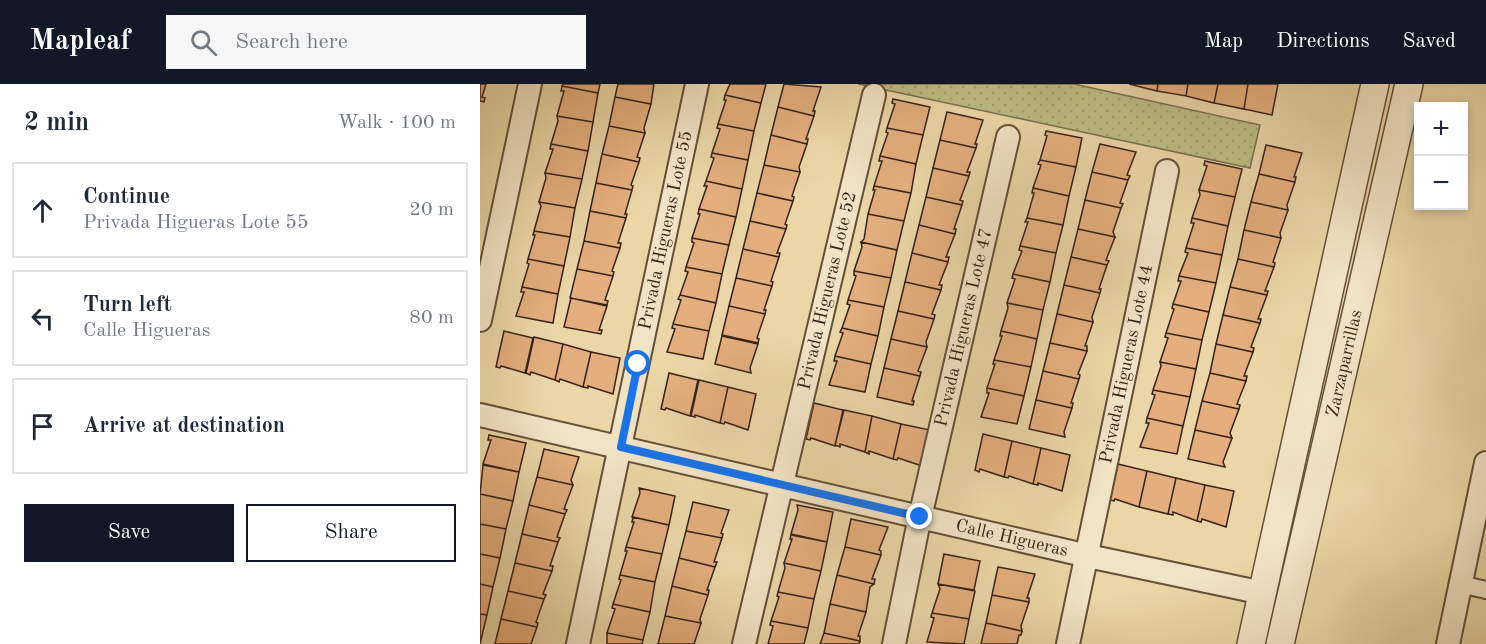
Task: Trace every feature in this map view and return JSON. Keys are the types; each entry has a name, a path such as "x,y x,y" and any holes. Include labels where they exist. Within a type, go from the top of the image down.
{"street":[{"path":"480,320 530,84"},
{"name":"Privada Higueras Lote 55","path":"578,644 697,84"},
{"name":"Zarzaparrillas","path":"1251,644 1375,84"},
{"name":"Zarzaparrillas","path":"1280,644 1408,84"},
{"name":"Privada Higueras Lote 52","path":"744,644 874,95"},
{"name":"Privada Higueras Lote 47","path":"894,644 920,517 1008,137"},
{"name":"Privada Higueras Lote 44","path":"1068,644 1167,171"},
{"name":"Calle Higueras","path":"480,415 1088,556 1263,593"},
{"path":"1448,644 1486,464"},
{"path":"1460,584 1486,590"}],"shaded area":[{"path":"858,84 1074,84 1260,125 1250,168"}],"building":[{"path":"480,84 486,84 482,97 485,98 484,102 480,101"},
{"path":"563,84 600,84 598,93 562,86"},
{"path":"618,84 654,84 651,104 615,97"},
{"path":"730,84 766,84 761,103 725,95"},
{"path":"784,84 821,87 813,111 815,111 814,116 778,107"},
{"path":"1129,84 1158,84 1157,91"},
{"path":"1158,84 1188,84 1186,96 1157,91"},
{"path":"1188,84 1218,84 1214,103 1186,96"},
{"path":"1218,84 1248,84 1244,109 1214,103"},
{"path":"1248,84 1278,84 1272,115 1244,109"},
{"path":"562,86 598,93 593,122 557,116 564,91 561,91"},
{"path":"725,95 761,103 754,131 718,124 726,100 724,100"},
{"path":"615,97 651,104 644,128 645,133 609,126"},
{"path":"893,99 930,107 923,135 887,128 895,104 892,103"},
{"path":"778,107 814,116 806,139 808,139 807,144 771,135"},
{"path":"947,112 983,120 975,144 977,144 976,148 940,140"},
{"path":"557,116 593,122 588,151 551,144 558,121"},
{"path":"718,124 754,131 748,160 712,153 720,129 717,128"},
{"path":"609,126 645,133 637,157 640,158 639,162 602,154"},
{"path":"887,128 923,135 916,164 880,156 888,133"},
{"path":"1046,131 1082,138 1076,167 1040,160 1047,136"},
{"path":"771,135 807,144 799,167 800,172 764,165"},
{"path":"940,140 976,148 967,172 970,172 969,176 933,168"},
{"path":"551,144 588,151 582,179 545,173 553,149 550,149"},
{"path":"1100,144 1136,152 1127,175 1130,176 1128,180 1092,172"},
{"path":"1266,145 1302,153 1294,177 1296,177 1295,182 1259,174"},
{"path":"712,153 748,160 742,189 706,181 714,158 711,157"},
{"path":"602,154 639,162 631,185 632,190 596,183"},
{"path":"880,156 916,164 911,193 874,186 882,161 879,161"},
{"path":"1040,160 1076,167 1069,196 1033,188 1041,165 1038,164"},
{"path":"1205,161 1242,169 1235,197 1199,190 1207,166 1204,165"},
{"path":"764,165 800,172 792,196 793,201 757,193"},
{"path":"933,168 969,176 960,200 963,201 962,205 926,197"},
{"path":"1092,172 1128,180 1120,203 1123,204 1121,208 1085,200"},
{"path":"545,173 582,179 575,208 539,202 546,178"},
{"path":"1259,174 1295,182 1287,205 1288,210 1251,202"},
{"path":"706,181 742,189 736,217 699,209 707,186 704,186"},
{"path":"596,183 632,190 625,214 627,214 626,218 590,211"},
{"path":"874,186 911,193 904,221 868,214 875,190 873,190"},
{"path":"1033,188 1069,196 1063,225 1027,218 1034,193 1032,193"},
{"path":"1199,190 1235,197 1228,226 1192,218 1200,195"},
{"path":"757,193 793,201 785,224 786,229 750,221"},
{"path":"926,197 962,205 954,229 956,229 955,234 919,225"},
{"path":"1085,200 1121,208 1113,232 1115,237 1078,229"},
{"path":"539,202 575,208 570,237 534,231 541,206"},
{"path":"1251,202 1288,210 1280,233 1281,238 1244,230"},
{"path":"699,209 736,217 729,245 692,238 700,214 698,214"},
{"path":"590,211 626,218 618,243 621,243 620,248 584,241"},
{"path":"868,214 904,221 897,250 861,242 864,239"},
{"path":"1027,218 1063,225 1056,253 1020,246 1028,222 1025,222"},
{"path":"1192,218 1228,226 1222,255 1186,248 1194,223 1191,223"},
{"path":"750,221 786,229 777,253 780,253 779,257 743,249"},
{"path":"919,225 955,234 946,257 949,257 948,262 912,253"},
{"path":"1078,229 1115,237 1106,260 1109,261 1107,265 1071,257"},
{"path":"1244,230 1281,238 1273,262 1274,267 1238,259"},
{"path":"534,231 570,237 564,266 528,259 535,235 533,235"},
{"path":"692,238 729,245 722,274 686,267 694,243"},
{"path":"584,241 620,248 612,271 613,276 577,269"},
{"path":"861,242 897,250 891,278 854,271 862,247"},
{"path":"1020,246 1056,253 1050,282 1013,274 1022,251 1019,250"},
{"path":"1186,248 1222,255 1216,283 1179,276 1188,253 1185,252"},
{"path":"743,249 779,257 771,281 772,286 736,278"},
{"path":"912,253 948,262 939,285 942,285 941,290 905,282"},
{"path":"1071,257 1107,265 1099,289 1101,289 1100,293 1064,285"},
{"path":"528,259 564,266 558,294 522,287 529,264"},
{"path":"1238,259 1274,267 1265,291 1268,291 1267,295 1230,287"},
{"path":"686,267 722,274 716,303 680,295 688,272 685,271"},
{"path":"577,269 613,276 605,300 608,301 607,305 570,298"},
{"path":"854,271 891,278 884,307 848,300 856,276"},
{"path":"1013,274 1050,282 1043,310 1007,303 1015,279 1012,278"},
{"path":"1179,276 1216,283 1209,312 1173,304 1181,281 1178,281"},
{"path":"736,278 772,286 764,310 766,310 765,314 729,306"},
{"path":"905,282 941,290 932,314 935,315 934,319 898,311"},
{"path":"1064,285 1100,293 1092,317 1093,322 1057,314"},
{"path":"522,287 558,294 553,323 516,316 524,292 521,292"},
{"path":"1230,287 1267,295 1258,319 1261,319 1260,323 1223,315"},
{"path":"680,295 716,303 709,331 673,324 681,300 678,299"},
{"path":"571,298 607,306 599,330 602,330 601,334 564,327"},
{"path":"848,300 884,307 878,336 842,328 850,305 847,304"},
{"path":"1007,303 1043,310 1037,339 1001,331 1008,308"},
{"path":"1173,304 1209,312 1202,340 1166,333 1174,309"},
{"path":"729,306 765,314 757,338 758,343 722,335"},
{"path":"898,311 934,319 926,342 927,347 891,339"},
{"path":"1057,314 1093,322 1085,346 1087,346 1087,351 1050,343"},
{"path":"1223,315 1260,323 1251,347 1254,348 1253,352 1216,344"},
{"path":"673,324 709,331 703,359 667,352 675,329 672,328"},
{"path":"842,328 878,336 871,364 835,356 843,333 840,332"},
{"path":"504,331 533,338 525,373 501,366 496,367"},
{"path":"1001,331 1037,339 1031,367 994,360 1002,336 1000,336"},
{"path":"1166,333 1202,340 1196,369 1160,362 1168,338 1165,337"},
{"path":"722,336 758,344 750,368 751,373 715,364"},
{"path":"534,337 563,344 555,380 531,372 530,375 526,373"},
{"path":"891,339 927,347 918,371 921,372 920,376 884,368"},
{"path":"1050,343 1087,351 1078,374 1079,379 1043,371"},
{"path":"563,344 591,352 583,387 560,379 559,382 555,380"},
{"path":"1216,344 1253,352 1244,376 1247,376 1246,381 1210,373"},
{"path":"591,352 620,358 613,394 588,386 588,388 583,387"},
{"path":"835,356 871,364 865,392 829,385 837,361 834,361"},
{"path":"994,360 1031,367 1024,396 987,388 995,364 993,364"},
{"path":"1160,362 1196,369 1190,397 1153,390 1161,366"},
{"path":"884,368 920,376 912,401 914,401 913,405 877,397"},
{"path":"1043,371 1079,379 1071,403 1073,403 1072,408 1036,400"},
{"path":"669,373 698,380 690,416 666,408 661,409"},
{"path":"1210,373 1246,381 1237,404 1240,405 1239,409 1202,401"},
{"path":"699,380 728,387 720,423 695,415 695,417 691,416"},
{"path":"728,387 756,394 748,430 725,422 720,423"},
{"path":"987,388 1024,396 1017,424 981,417 989,393 987,393"},
{"path":"1153,390 1190,397 1183,426 1147,418 1155,395 1152,394"},
{"path":"1036,400 1072,408 1064,432 1065,437 1029,429"},
{"path":"1202,401 1239,409 1230,433 1232,438 1195,430"},
{"path":"814,403 843,410 835,446 811,438 806,439"},
{"path":"844,410 872,416 865,452 840,444 840,447 835,445"},
{"path":"872,416 901,424 893,459 869,451 869,454 865,452"},
{"path":"1147,418 1183,426 1177,454 1140,447 1149,423 1146,423"},
{"path":"901,424 930,430 922,466 898,458 893,459"},
{"path":"1195,430 1232,438 1223,462 1225,467 1188,459"},
{"path":"983,434 1012,441 1004,477 980,469 979,472 975,470"},
{"path":"489,435 526,443 519,472 483,464 491,440 488,440"},
{"path":"1012,441 1041,448 1033,484 1009,476 1004,477"},
{"path":"1041,448 1070,455 1062,491 1038,483 1038,485 1033,484"},
{"path":"544,449 579,457 571,480 573,485 537,477"},
{"path":"1118,464 1147,471 1139,507 1115,499 1110,500"},
{"path":"483,465 519,472 513,501 480,494"},
{"path":"1147,471 1176,478 1168,514 1139,507"},
{"path":"537,477 573,485 564,509 567,510 565,514 529,505"},
{"path":"1176,478 1205,485 1197,521 1173,512 1173,515 1168,514"},
{"path":"1205,485 1234,491 1226,527 1202,519 1201,522 1197,521"},
{"path":"639,488 675,496 669,525 632,517 640,493"},
{"path":"480,494 513,501 506,529 480,524"},
{"path":"693,502 729,510 721,533 722,538 686,531"},
{"path":"529,505 565,514 557,537 560,538 558,542 522,534"},
{"path":"797,505 833,512 827,542 791,534 798,510"},
{"path":"633,517 669,525 662,554 626,547 634,522 632,522"},
{"path":"851,519 888,527 879,550 881,555 845,547"},
{"path":"480,524 506,529 500,558 480,554"},
{"path":"686,531 722,538 714,562 717,562 715,567 679,558"},
{"path":"522,534 558,542 550,566 553,566 552,571 515,563"},
{"path":"791,535 827,542 821,571 784,563 792,539 790,539"},
{"path":"626,547 662,554 655,582 620,575 627,551 625,551"},
{"path":"845,547 881,555 872,579 875,579 874,584 837,575"},
{"path":"480,554 500,558 493,587 480,584"},
{"path":"944,554 980,561 974,590 938,584"},
{"path":"679,558 715,567 707,590 709,590 708,595 672,586"},
{"path":"515,563 552,571 543,594 546,595 544,599 508,591"},
{"path":"784,563 821,571 814,599 778,592 785,568"},
{"path":"998,567 1035,574 1027,598 1029,602 992,595"},
{"path":"620,575 655,582 650,612 613,604 621,580"},
{"path":"837,575 874,584 870,587 866,612 830,604"},
{"path":"480,584 493,587 487,615 480,614"},
{"path":"938,584 975,591 969,619 932,613 940,589"},
{"path":"672,586 708,595 700,619 701,623 665,616"},
{"path":"508,591 544,599 536,622 537,627 501,619"},
{"path":"778,592 814,599 808,628 771,621 779,597"},
{"path":"992,595 1029,602 1021,626 1022,631 986,623"},
{"path":"613,604 650,612 643,640 607,633 615,609 612,608"},
{"path":"830,604 866,612 858,636 860,636 860,641 824,633"},
{"path":"932,613 969,619 964,644 927,642 934,618 931,617"},
{"path":"480,614 487,615 480,644"},
{"path":"665,616 701,623 694,644 658,644"},
{"path":"501,619 537,627 531,644 495,644"},
{"path":"771,621 808,628 804,644 768,644 773,626 770,625"},
{"path":"986,623 1022,631 1017,644 981,644"},
{"path":"607,633 643,640 642,644 607,644"},
{"path":"824,633 860,641 859,644 820,644"}],"route":[{"path":"638,364 621,447 920,517"}]}
